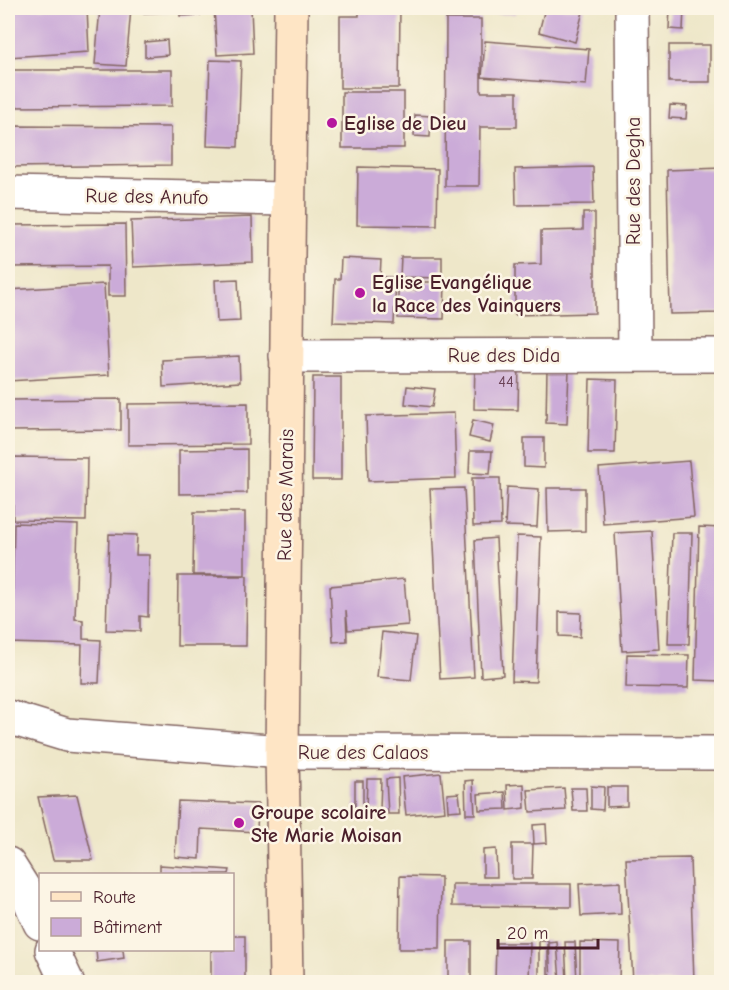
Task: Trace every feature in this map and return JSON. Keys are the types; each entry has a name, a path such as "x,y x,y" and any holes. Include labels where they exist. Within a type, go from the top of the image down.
{"street":[{"name":"Rue des Marais","path":"286,982 282,752 291,8"},
{"name":"Rue des Degha","path":"632,8 635,354"},
{"name":"Rue des Anufo","path":"8,193 287,199"},
{"name":"Rue des Dida","path":"286,356 722,355"},
{"name":"Rue des Calaos","path":"8,717 67,735 282,752 722,753"},
{"path":"8,864 27,894 39,921"},
{"path":"52,951 67,982"}],"building":[{"path":"8,8 87,8 89,52 8,57"},
{"path":"100,8 131,8 126,66 95,64"},
{"path":"144,8 169,8 169,12 144,13"},
{"path":"179,8 201,8 201,15 180,16"},
{"path":"214,8 251,8 253,53 217,55"},
{"path":"359,8 400,8 399,88 340,88 340,16 359,16"},
{"path":"480,8 515,8 515,14 480,14"},
{"path":"545,8 584,8 575,42 539,32"},
{"path":"670,8 684,8 683,30 669,29"},
{"path":"446,19 481,19 481,92 517,92 517,127 480,127 479,186 445,186"},
{"path":"167,40 168,55 145,57 145,42"},
{"path":"485,41 589,49 586,85 482,77"},
{"path":"669,45 710,45 710,82 669,82"},
{"path":"210,60 241,61 238,147 207,146"},
{"path":"8,70 172,70 172,106 8,107"},
{"path":"342,92 404,92 404,148 342,148"},
{"path":"670,105 687,106 686,119 669,118"},
{"path":"415,115 431,116 430,137 414,136"},
{"path":"8,126 171,127 171,165 8,167"},
{"path":"358,167 438,169 437,226 357,225"},
{"path":"593,167 594,204 516,205 515,169"},
{"path":"722,168 722,313 670,314 667,170"},
{"path":"583,213 595,213 595,313 515,315 515,265 541,264 541,231 583,230"},
{"path":"252,217 253,262 133,267 131,221"},
{"path":"125,224 126,296 108,296 108,266 8,267 8,225"},
{"path":"401,257 442,257 442,278 400,277"},
{"path":"341,258 381,260 380,277 396,277 394,324 333,322 335,279 340,279"},
{"path":"238,279 240,321 217,322 215,280"},
{"path":"416,282 445,282 444,319 398,318 398,290 416,290"},
{"path":"104,284 109,375 8,381 8,290"},
{"path":"239,356 240,382 163,387 162,360"},
{"path":"475,361 519,363 518,410 474,409"},
{"path":"547,368 569,369 567,424 546,423"},
{"path":"313,377 341,377 341,480 312,480"},
{"path":"590,379 617,380 615,453 588,453"},
{"path":"407,386 435,389 432,407 405,404"},
{"path":"121,399 121,430 8,431 8,400"},
{"path":"248,403 248,444 128,445 128,404"},
{"path":"454,413 456,478 368,481 366,416"},
{"path":"473,420 494,425 490,442 469,437"},
{"path":"524,438 544,438 544,468 524,467"},
{"path":"247,449 247,493 179,494 179,450"},
{"path":"470,451 492,451 490,474 469,473"},
{"path":"13,457 87,458 86,521 13,520"},
{"path":"689,461 694,517 603,524 599,468"},
{"path":"472,478 500,478 501,525 473,526"},
{"path":"507,487 539,489 537,527 505,526"},
{"path":"464,488 474,677 440,679 430,489"},
{"path":"547,488 585,488 585,531 548,532"},
{"path":"194,512 245,512 245,575 193,575"},
{"path":"14,523 78,525 75,619 83,620 83,639 101,640 99,683 81,683 82,645 8,643 8,618 12,618"},
{"path":"699,527 722,528 722,681 695,680"},
{"path":"652,531 659,649 622,651 615,533"},
{"path":"672,533 692,533 689,644 668,644"},
{"path":"109,534 137,535 136,555 149,555 148,617 140,616 140,631 106,630"},
{"path":"517,536 541,537 536,682 512,681"},
{"path":"496,538 503,675 481,677 475,540"},
{"path":"178,576 247,576 246,646 177,646"},
{"path":"404,579 408,625 348,630 346,610 347,641 333,642 330,586"},
{"path":"559,612 581,613 580,637 559,636"},
{"path":"382,632 416,636 411,680 377,677"},
{"path":"627,654 689,655 688,688 626,687"},
{"path":"441,773 445,811 406,815 402,777"},
{"path":"398,778 399,814 388,814 386,779"},
{"path":"367,779 381,779 380,810 366,809"},
{"path":"473,780 475,814 466,814 465,781"},
{"path":"355,781 363,781 363,812 355,812"},
{"path":"524,784 525,808 508,810 507,785"},
{"path":"591,786 604,787 603,810 591,809"},
{"path":"607,787 627,787 627,806 607,807"},
{"path":"564,788 566,810 530,812 528,790"},
{"path":"571,788 586,788 587,811 573,811"},
{"path":"505,792 506,809 479,810 478,794"},
{"path":"459,793 461,810 448,811 447,794"},
{"path":"77,795 93,860 53,860 38,797"},
{"path":"178,801 258,804 257,832 201,829 200,859 175,857"},
{"path":"546,824 547,843 534,844 533,825"},
{"path":"512,844 533,844 532,879 512,879"},
{"path":"496,849 497,877 483,877 483,850"},
{"path":"690,858 694,982 633,982 626,859"},
{"path":"160,865 230,870 229,873 160,873"},
{"path":"400,876 441,877 440,949 399,949"},
{"path":"620,882 621,914 581,916 579,884"},
{"path":"452,884 571,884 571,907 452,906"},
{"path":"234,936 245,936 245,982 211,982 211,951 234,951"},
{"path":"448,941 471,941 471,982 448,982"},
{"path":"539,941 548,941 548,981 539,980"},
{"path":"557,942 560,982 551,982 549,943"},
{"path":"565,942 575,942 577,982 567,982"},
{"path":"580,942 620,943 619,982 580,982"},
{"path":"496,943 530,943 529,982 495,982"},
{"path":"96,951 123,951 124,958 97,962"}],"place":[{"name":"Eglise de Dieu","path":"332,123"},
{"name":"Eglise Evangélique la Race des Vainquers","path":"360,293"},
{"name":"Groupe scolaire Ste Marie Moisan","path":"239,823"}]}
